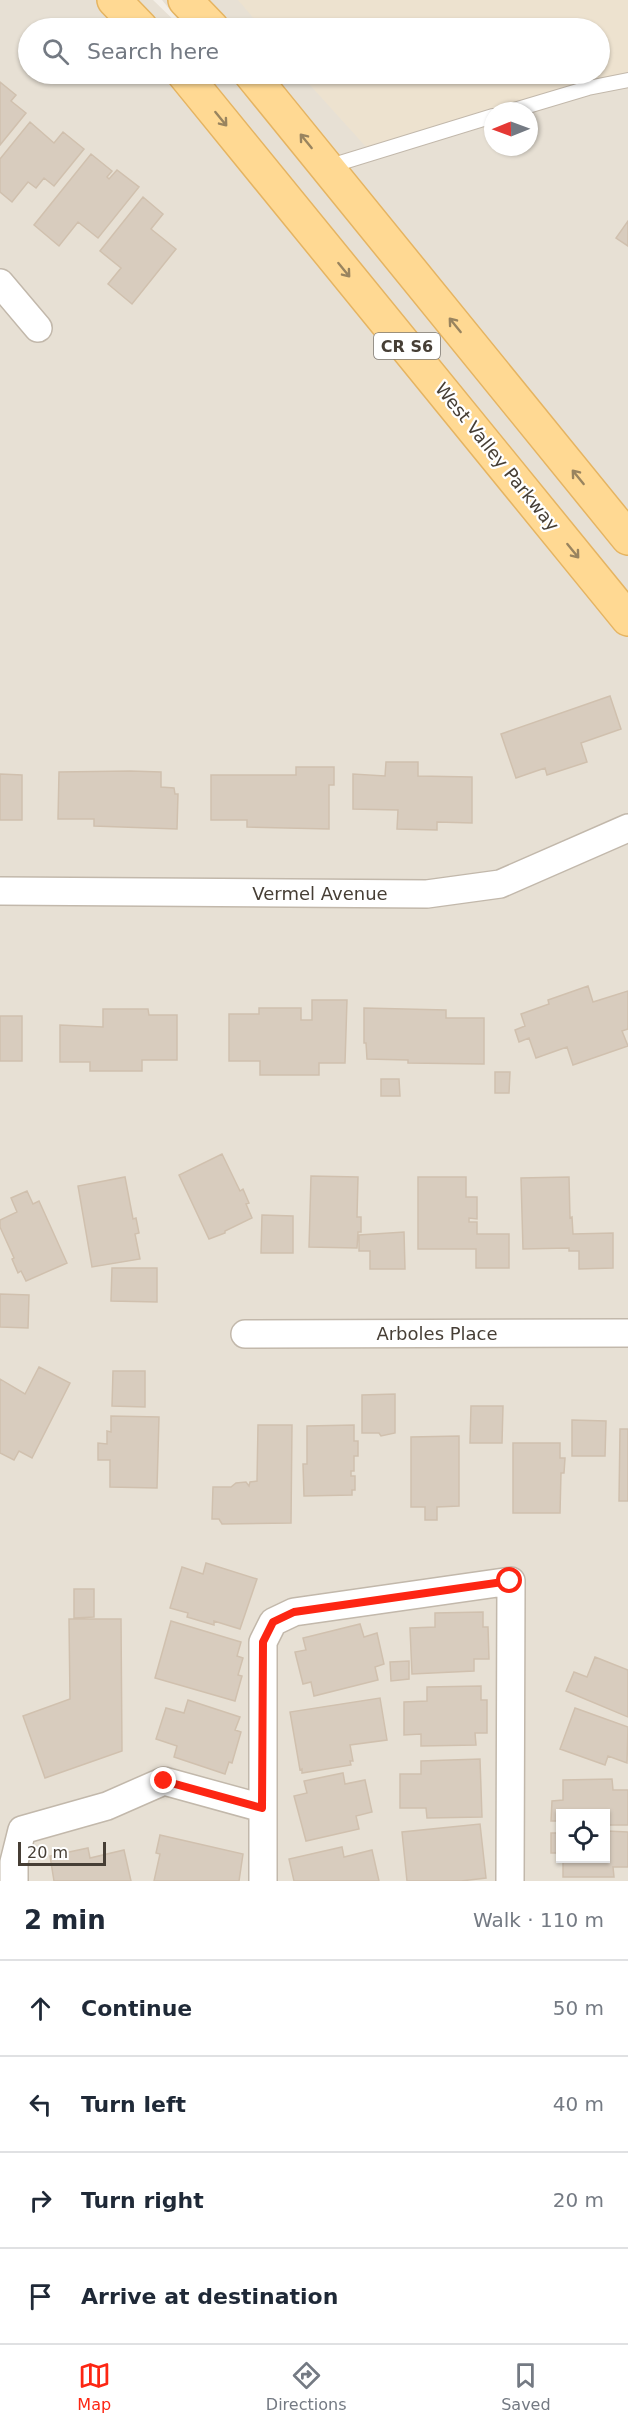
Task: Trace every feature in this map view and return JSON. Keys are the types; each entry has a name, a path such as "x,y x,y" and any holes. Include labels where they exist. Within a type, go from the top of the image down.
{"main road":[{"path":"114,0 131,18"},
{"path":"185,0 202,18"},
{"name":"West Valley Parkway","path":"192,84 628,619"},
{"name":"CR S6","path":"259,84 628,538"}],"street":[{"path":"0,283 38,328"},
{"name":"Vermel Avenue","path":"0,891 427,894 500,884 628,828"},
{"name":"Arboles Place","path":"245,1334 628,1333"},
{"path":"263,1881 263,1642 273,1622 294,1612 510,1581 510,1881"},
{"path":"14,1881 14,1862 22,1830 106,1806 164,1781 262,1808"}],"lane":[{"path":"610,84 628,80"},
{"path":"538,103 608,84"},
{"path":"327,167 484,119"}],"shaded area":[{"path":"0,0 153,0 172,18 18,18 18,84 610,84 610,18 177,18 162,0 628,0 628,1881 0,1881"},
{"path":"238,0 628,0 628,73 610,78 610,18 253,18"},
{"path":"309,84 590,84 527,102 484,102 484,114 367,148"}],"building":[{"path":"0,82 16,95 11,101 26,113 0,145"},
{"path":"30,122 54,143 63,132 84,149 54,186 44,178 36,188 28,182 12,202 0,192 0,159"},
{"path":"91,154 112,171 107,177 109,179 117,170 139,187 98,238 78,222 59,246 34,225"},
{"path":"143,197 163,214 151,229 176,249 132,304 108,284 121,268 100,251"},
{"path":"628,221 628,246 616,238"},
{"path":"610,696 621,729 581,743 587,762 547,775 545,768 516,778 501,734"},
{"path":"386,762 418,762 418,776 472,777 472,823 437,822 437,830 397,829 398,810 353,809 353,774 385,776"},
{"path":"296,767 334,767 334,785 329,785 329,829 247,827 247,820 211,820 211,775 296,775"},
{"path":"59,772 161,772 161,787 174,788 175,794 178,794 177,829 94,826 94,819 58,819"},
{"path":"0,774 22,775 22,820 0,820"},
{"path":"588,986 593,1002 628,991 628,1029 622,1031 628,1046 573,1065 567,1047 536,1058 529,1038 519,1042 515,1030 525,1026 521,1014 549,1004 548,1000"},
{"path":"312,1000 347,1000 345,1063 319,1063 319,1075 260,1075 260,1061 229,1061 229,1014 259,1014 259,1008 301,1008 301,1020 312,1020"},
{"path":"364,1008 446,1010 446,1018 484,1018 484,1064 408,1063 408,1060 367,1059 366,1043 364,1043"},
{"path":"103,1009 148,1009 149,1015 177,1015 177,1060 142,1060 142,1071 90,1071 90,1062 60,1062 60,1025 103,1027"},
{"path":"0,1016 22,1016 22,1061 0,1061"},
{"path":"495,1072 510,1072 509,1093 495,1093"},
{"path":"381,1079 399,1079 400,1096 381,1096"},
{"path":"222,1154 240,1191 243,1189 252,1218 209,1239 179,1175"},
{"path":"311,1176 358,1177 357,1217 361,1217 361,1232 358,1232 357,1248 309,1247"},
{"path":"125,1177 133,1219 136,1218 139,1233 135,1234 140,1259 92,1267 78,1186"},
{"path":"418,1177 466,1177 466,1197 477,1197 477,1219 469,1218 469,1222 477,1222 477,1234 509,1234 509,1268 476,1268 476,1249 418,1249"},
{"path":"569,1177 570,1218 572,1217 573,1234 613,1233 613,1268 579,1269 579,1251 569,1251 569,1248 523,1249 521,1178"},
{"path":"27,1191 33,1204 39,1201 67,1263 26,1281 21,1271 18,1273 12,1259 14,1258 0,1227 0,1220 17,1212 11,1198"},
{"path":"262,1215 293,1216 293,1253 261,1253"},
{"path":"404,1232 405,1269 370,1269 370,1251 359,1251 359,1235"},
{"path":"112,1268 157,1268 157,1302 111,1301"},
{"path":"0,1294 29,1295 28,1328 0,1327"},
{"path":"39,1367 70,1383 32,1458 19,1451 14,1460 0,1453 0,1379 25,1394"},
{"path":"113,1371 145,1371 145,1407 112,1406"},
{"path":"395,1394 395,1433 381,1436 379,1433 362,1433 362,1395"},
{"path":"471,1406 503,1406 502,1443 470,1443"},
{"path":"111,1416 159,1417 157,1488 110,1487 110,1460 98,1460 98,1443 107,1444 107,1431 111,1432"},
{"path":"572,1420 606,1421 605,1456 572,1456"},
{"path":"258,1425 292,1425 291,1523 222,1524 219,1519 212,1519 213,1487 231,1487 236,1483 246,1482 249,1486 250,1482 257,1481"},
{"path":"354,1425 354,1441 358,1441 358,1456 354,1456 354,1471 351,1471 351,1476 355,1476 355,1490 352,1490 352,1495 304,1496 303,1464 307,1464 307,1426"},
{"path":"620,1429 628,1429 628,1501 619,1501"},
{"path":"459,1436 459,1506 437,1507 437,1520 425,1520 425,1507 411,1507 411,1437"},
{"path":"513,1443 560,1443 560,1458 565,1458 564,1473 561,1473 560,1513 513,1513"},
{"path":"206,1563 257,1579 240,1629 214,1621 214,1625 187,1617 188,1613 170,1608 182,1567 203,1574"},
{"path":"74,1589 94,1589 94,1617 74,1618"},
{"path":"483,1612 483,1627 488,1627 489,1659 474,1659 474,1671 412,1674 410,1628 435,1627 435,1613"},
{"path":"69,1619 121,1619 122,1751 45,1778 23,1716 70,1699"},
{"path":"171,1621 241,1642 237,1656 243,1658 238,1675 242,1676 235,1701 155,1678"},
{"path":"360,1624 364,1637 377,1633 384,1664 375,1667 378,1680 314,1696 311,1682 303,1684 295,1652 306,1650 303,1638"},
{"path":"595,1657 628,1670 628,1717 566,1691 574,1672 587,1677"},
{"path":"409,1661 409,1679 391,1681 390,1662"},
{"path":"481,1686 481,1700 487,1700 487,1733 475,1733 476,1745 421,1746 421,1734 404,1735 404,1702 427,1701 427,1687"},
{"path":"380,1698 387,1740 350,1745 353,1761 350,1761 351,1765 302,1773 290,1712"},
{"path":"188,1700 240,1717 235,1730 241,1732 232,1763 229,1762 225,1774 174,1757 177,1746 156,1739 166,1708 184,1713"},
{"path":"575,1708 628,1727 627,1763 608,1756 605,1765 560,1749"},
{"path":"480,1759 482,1817 427,1818 426,1808 400,1808 400,1774 421,1774 421,1761"},
{"path":"343,1773 345,1784 365,1780 372,1812 356,1816 359,1829 306,1841 294,1796 307,1793 304,1781"},
{"path":"612,1779 613,1790 628,1790 628,1825 610,1825 610,1809 556,1809 556,1821 551,1821 552,1801 563,1800 563,1780"},
{"path":"480,1824 486,1878 461,1881 407,1881 402,1832"},
{"path":"610,1831 628,1832 628,1867 613,1867 614,1877 563,1877 563,1863 610,1863"},
{"path":"551,1833 556,1833 556,1853 551,1853"},
{"path":"160,1835 243,1854 239,1881 154,1881 160,1854 156,1853"},
{"path":"342,1847 344,1857 372,1850 379,1881 294,1881 289,1859"},
{"path":"88,1848 90,1858 124,1850 131,1881 54,1881 50,1856"}],"route":[{"path":"164,1781 262,1808 263,1642 273,1622 294,1612 510,1581"}]}
